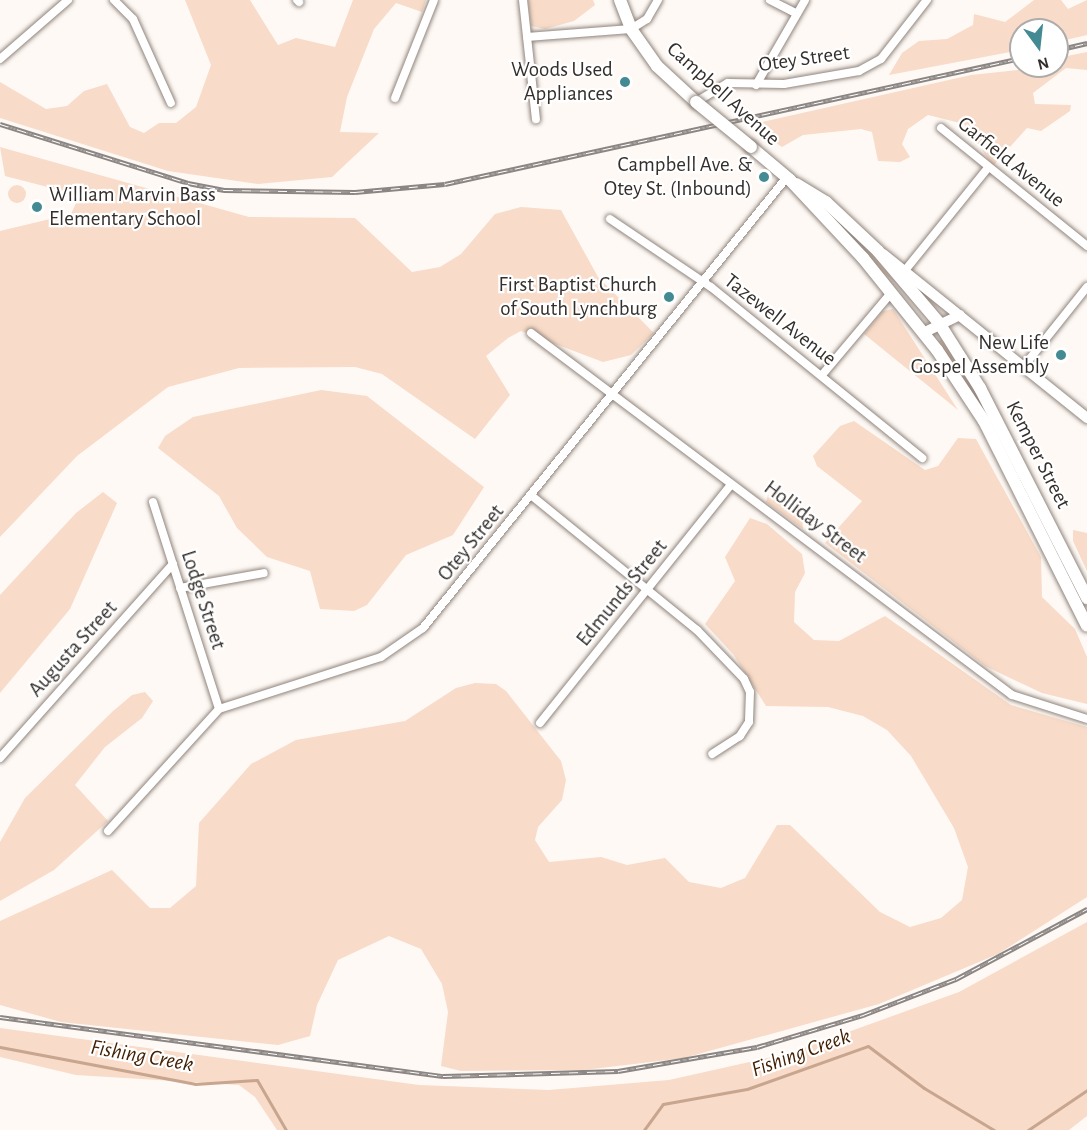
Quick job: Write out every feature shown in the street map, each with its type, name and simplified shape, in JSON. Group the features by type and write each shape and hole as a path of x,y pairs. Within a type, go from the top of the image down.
{"main road":[{"name":"Campbell Avenue","path":"620,0 631,29 657,66 696,102 789,179 891,293 923,333"},
{"name":"Campbell Avenue","path":"789,179 826,202 878,251 907,268 960,315 1087,418"},
{"name":"Kemper Street","path":"878,251 939,323 980,388 1087,598"},
{"path":"923,333 939,323 960,315"},
{"name":"Kemper Street","path":"923,333 984,421 1087,626"}],"street":[{"path":"0,59 68,0"},
{"path":"114,0 133,19 171,103"},
{"path":"395,98 434,0"},
{"path":"523,0 536,119"},
{"path":"527,37 631,29 647,19 658,0"},
{"path":"770,0 797,14"},
{"path":"756,85 805,0"},
{"name":"Otey Street","path":"696,102 728,83 756,85 859,71 881,59 927,0"},
{"name":"Garfield Avenue","path":"941,128 987,169 1087,246"},
{"path":"907,268 987,169"},
{"name":"Otey Street","path":"108,831 219,709 397,649 437,614 789,179"},
{"name":"Tazewell Avenue","path":"610,219 702,284 822,375 922,458"},
{"path":"1024,366 1087,287"},
{"path":"822,375 891,293"},
{"name":"Holliday Street","path":"531,333 730,485 779,516 1012,696 1087,719"},
{"name":"Edmunds Street","path":"540,723 648,592 730,485"},
{"path":"532,496 714,646 750,692 749,722 740,736 712,754"},
{"name":"Lodge Street","path":"153,502 219,709"},
{"name":"Augusta Street","path":"0,758 173,564"},
{"path":"180,588 264,573"}],"shaded area":[{"path":"185,0 250,0 278,45 296,38 335,47 353,0 426,0 422,12 396,3 374,29 347,97 340,132 379,133 332,177 258,184 168,171 0,118 0,82 46,109 67,106 84,91 107,84 130,127 144,133 159,123 176,123 196,107 211,65"},
{"path":"528,0 593,0 595,5 574,21 545,29 531,26"},
{"path":"1034,0 1061,0 1068,9 1087,0 1087,35 1069,39 1069,18 1010,18"},
{"path":"974,14 1005,22 1009,19 1009,52 889,75 902,53 919,41 947,39 973,25"},
{"path":"1087,52 1087,70 1069,68 1069,56"},
{"path":"1009,71 1009,78 1053,78 1033,93 1035,104 1071,105 1070,111 1041,131 1027,128 993,166 964,124 928,115 908,129 902,144 910,157 900,162 878,161 872,132 861,129 803,135 782,147 749,125 971,75"},
{"path":"0,147 249,217 355,218 412,272 440,267 461,254 495,214 521,207 561,210 598,277 654,333 631,355 603,362 521,331 508,338 486,356 510,395 475,439 382,374 355,367 239,368 168,387 77,456 0,537 0,231 71,214 77,201 67,192 5,176"},
{"path":"17,185 23,188 26,194 23,200 17,203 11,200 8,194 11,188"},
{"path":"831,216 860,241 895,282 876,267"},
{"path":"893,309 958,410 864,334 883,311"},
{"path":"942,339 967,377 1001,436 937,342"},
{"path":"321,390 367,396 484,487 453,535 406,555 367,605 354,611 320,609 310,571 267,557 237,528 219,496 158,448 165,436 193,417"},
{"path":"854,421 925,470 938,466 958,438 976,439 1041,557 1042,597 1075,629 1087,657 1087,704 1042,693 985,666 825,543 862,501 817,466 813,456 840,426"},
{"path":"103,492 117,503 70,609 0,693 0,595 76,513"},
{"path":"768,495 802,516 803,529 766,502"},
{"path":"750,518 767,524 802,554 805,573 795,592 794,622 814,640 839,641 885,616 1011,705 1087,727 1087,897 998,954 879,1004 684,1058 584,1070 461,1071 441,1066 448,1012 442,984 421,949 389,936 338,960 317,1005 310,1036 278,1045 61,1022 0,1005 0,921 112,870 150,908 170,908 196,886 199,823 251,764 296,740 405,721 456,688 475,683 496,684 506,691 561,761 566,780 562,800 538,827 535,840 549,862 601,857 627,865 665,858 689,882 721,888 745,878 777,825 790,825 880,912 910,927 941,918 962,900 968,867 954,828 911,756 887,730 863,716 828,707 766,706 733,654 705,624 735,581 725,557"},
{"path":"1073,530 1087,533 1087,571 1073,541"},
{"path":"145,692 153,701 142,718 105,747 75,785 108,821 54,870 0,901 0,842 25,798 112,712 132,695"},
{"path":"1087,922 1087,1116 1069,1130 277,1130 255,1097 239,1085 76,1075 0,1057 0,1028 419,1085 549,1090 669,1080 790,1053 959,992"}],"waterway":[{"name":"Fishing Creek","path":"644,1130 663,1104 747,1089 868,1046 924,1088 994,1130"},
{"name":"Fishing Creek","path":"0,1047 195,1084 257,1080 286,1130"},
{"name":"Fishing Creek","path":"1028,1130 1087,1090"}],"railway":[{"path":"1069,47 1087,43"},
{"path":"0,124 188,183 224,190 355,192 445,184 1009,61"},
{"path":"0,1017 443,1076 618,1071 757,1047 863,1015 956,979 1087,909"}],"place":[{"name":"Woods Used Appliances","path":"625,82"},
{"name":"Campbell Ave. & Otey St. (Inbound)","path":"764,177"},
{"name":"William Marvin Bass Elementary School","path":"37,207"},
{"name":"First Baptist Church of South Lynchburg","path":"669,297"},
{"name":"New Life Gospel Assembly","path":"1061,355"}]}
